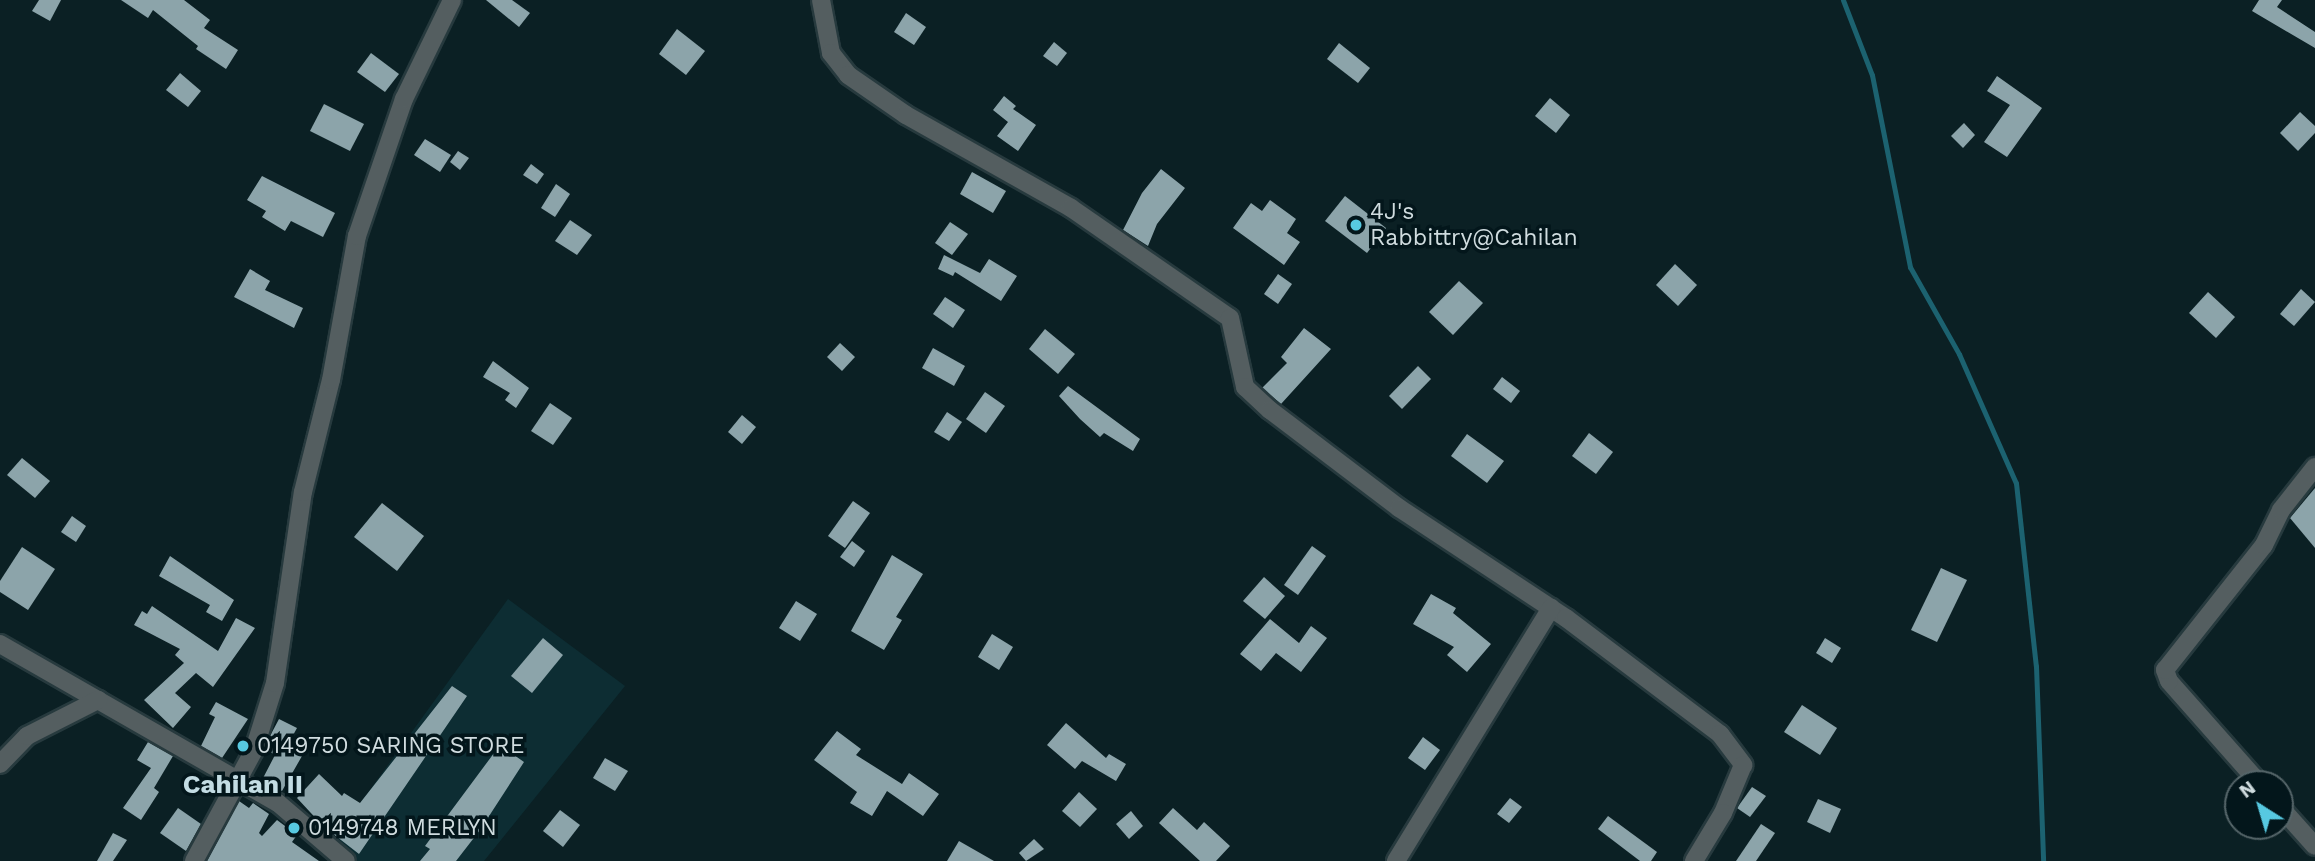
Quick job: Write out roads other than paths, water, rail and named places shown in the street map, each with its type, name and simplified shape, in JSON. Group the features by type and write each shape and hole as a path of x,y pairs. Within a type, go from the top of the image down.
{"street":[{"path":"194,861 236,779 254,751 275,683 303,492 331,380 357,236 404,99 452,0"},
{"path":"821,0 831,53 848,75 906,116 1071,208 1230,318 1245,387 1270,410 1399,508 1551,608 1720,734 1743,765 1723,813 1694,861"},
{"path":"2248,770 2169,681 2165,670 2264,545 2281,510 2315,467"},
{"path":"1396,861 1551,608"},
{"path":"0,644 278,803 346,861"},
{"path":"0,764 27,736 98,700"},
{"path":"2294,823 2315,846"}],"waterway":[{"path":"1843,0 1872,75 1910,267 1959,354 2016,483 2036,666 2043,861"}],"place":[{"name":"4J's Rabbittry@Cahilan","path":"1356,225"},
{"name":"0149750 SARING STORE","path":"243,746"},
{"name":"0149748 MERLYN","path":"294,828"}],"district":[{"name":"Cahilan II","path":"243,785"}]}
